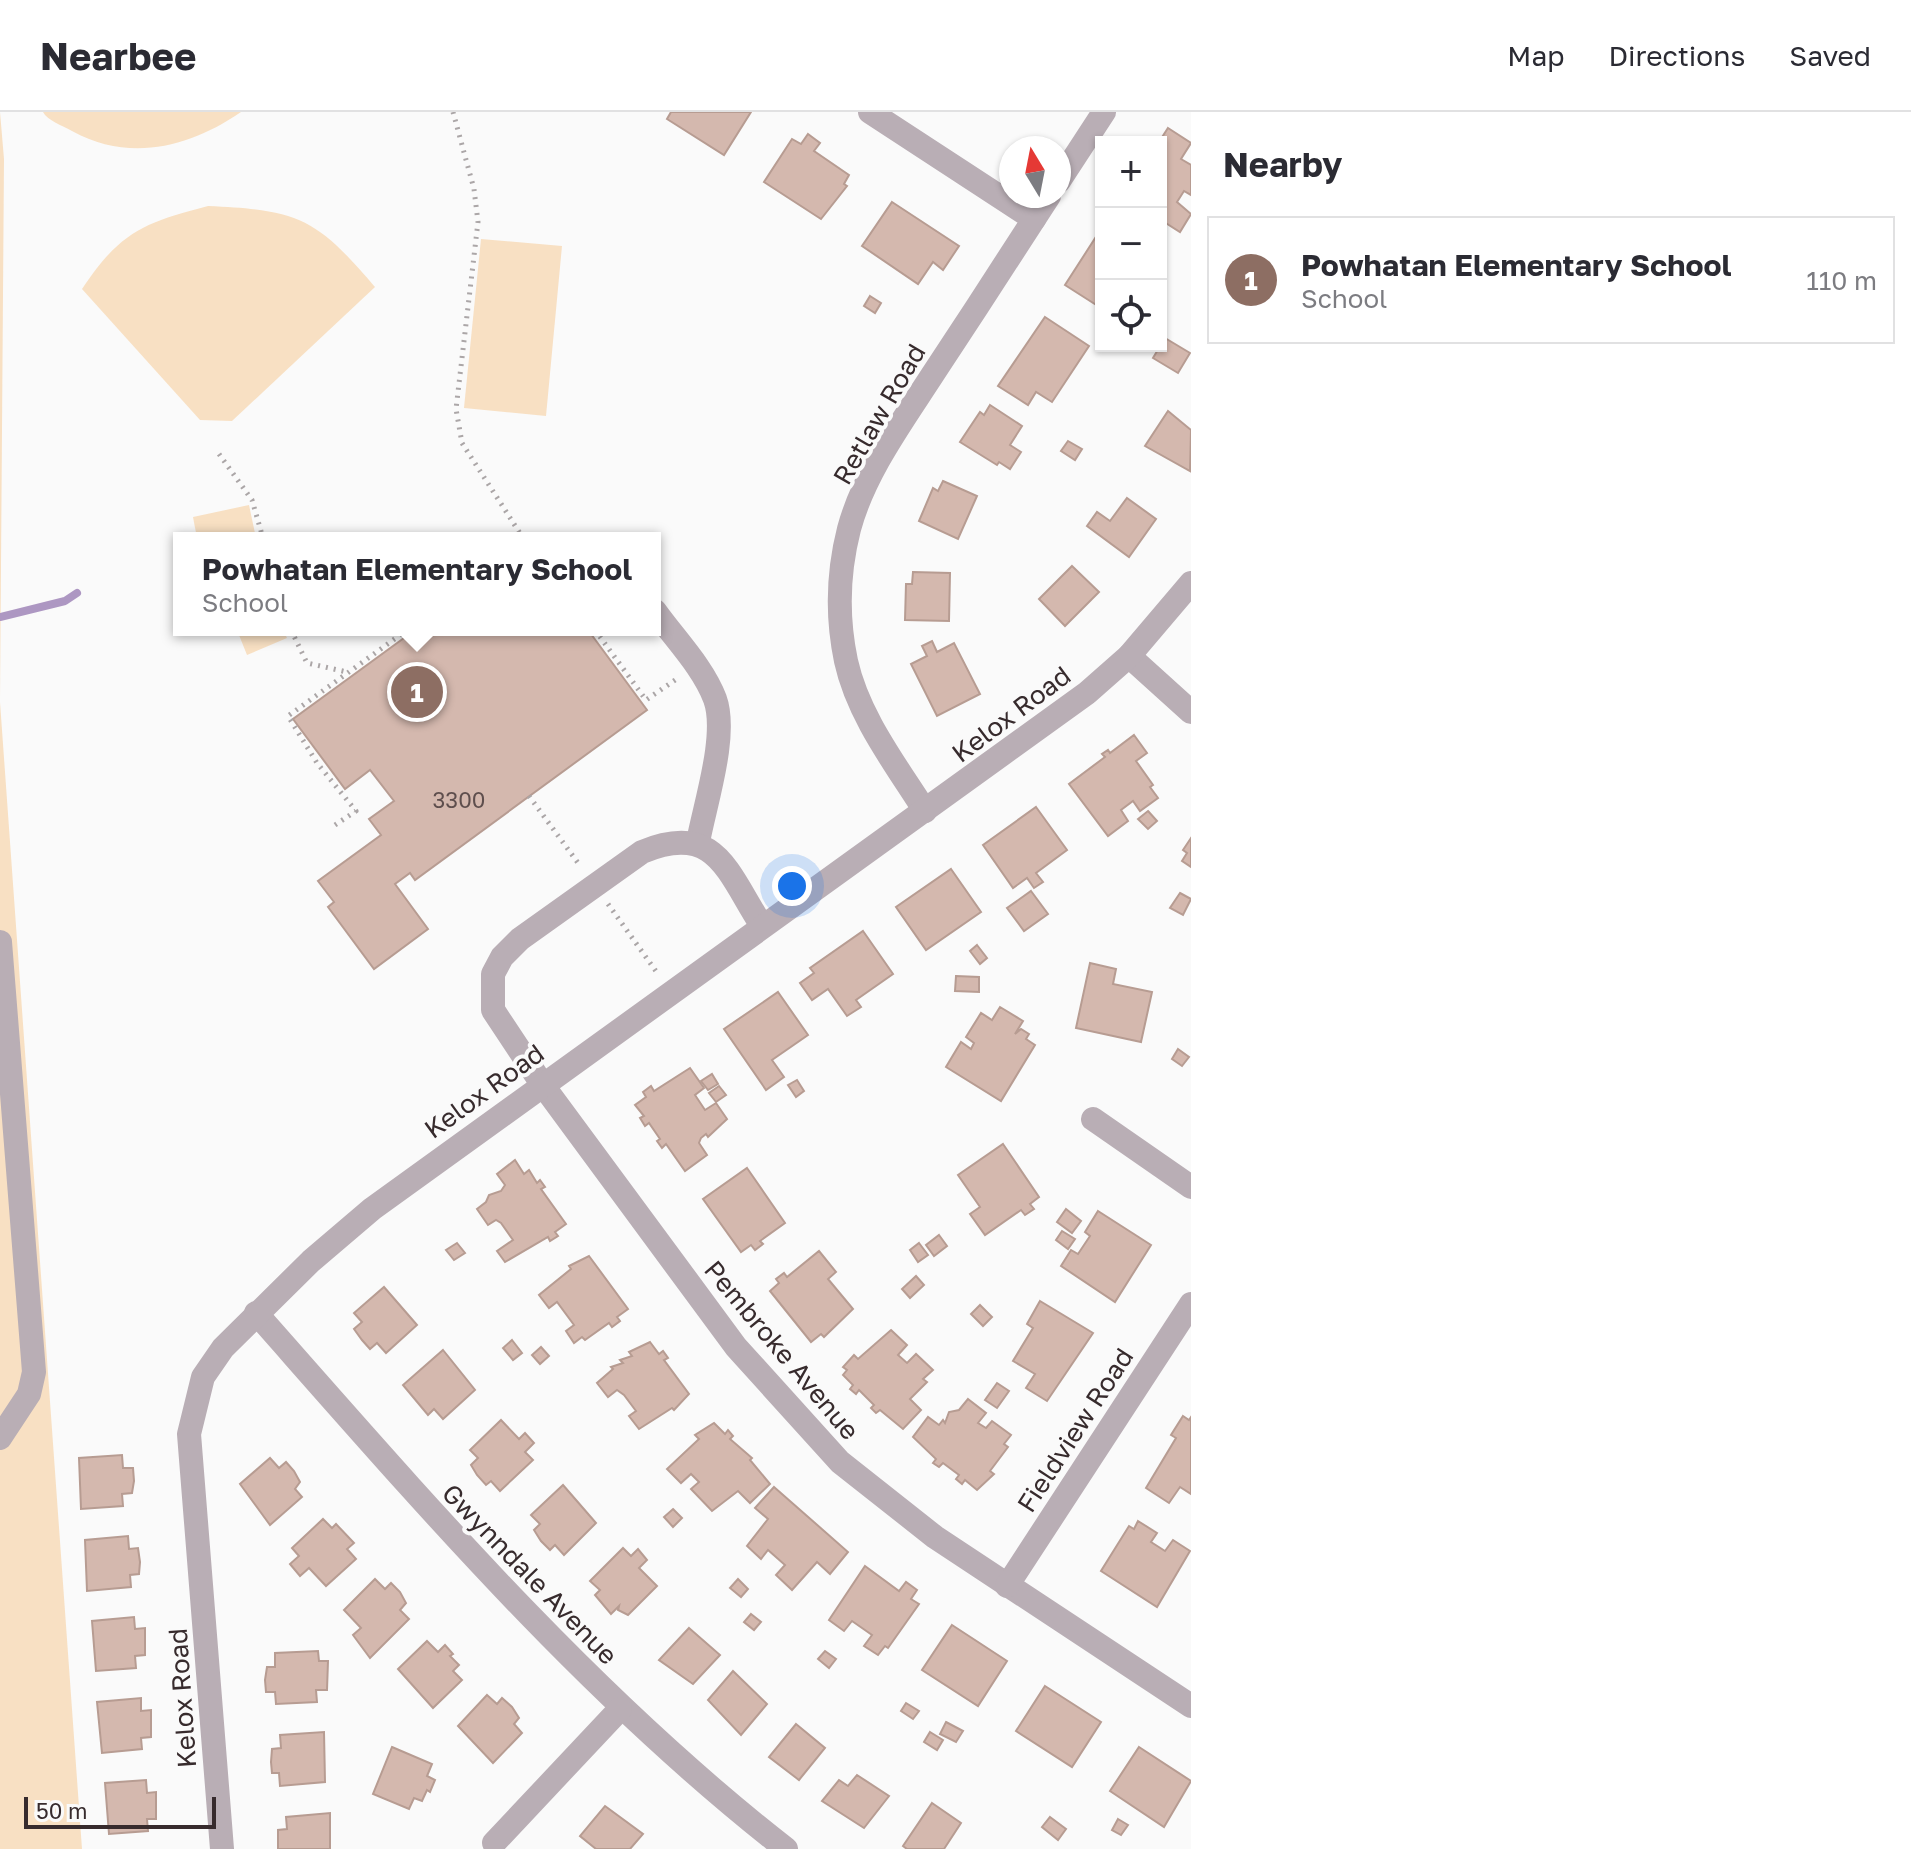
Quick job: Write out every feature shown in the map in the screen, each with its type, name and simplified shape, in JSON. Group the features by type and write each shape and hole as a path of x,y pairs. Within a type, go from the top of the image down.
{"street":[{"path":"870,112 1034,219"},
{"path":"1071,163 1104,112"},
{"name":"Retlaw Road","path":"925,811 860,702 847,663 840,617 843,563 850,527 895,433 1041,208"},
{"name":"Kelox Road","path":"222,1849 189,1434 203,1377 223,1348 256,1313 372,1209 762,926 1029,738 1129,656 1191,583"},
{"path":"661,619 709,685 719,719 698,842 723,864 762,926"},
{"path":"1129,656 1191,712"},
{"name":"Pembroke Avenue","path":"698,842 664,843 642,852 520,939 502,957 493,974 493,1010 542,1084 727,1336 840,1462 882,1498 1007,1586 1191,1706"},
{"path":"0,942 34,1372 29,1394 0,1438"},
{"path":"1093,1119 1191,1187"},
{"name":"Fieldview Road","path":"1007,1586 1191,1304"},
{"name":"Gwynndale Avenue","path":"256,1313 446,1528 620,1709 786,1849"},
{"path":"494,1843 620,1709"}],"path":[{"path":"453,112 474,189 478,222 456,409 462,443 519,532"},
{"path":"219,454 252,500 261,532"},
{"path":"294,636 307,663 348,672"},
{"path":"335,825 356,811 317,763 288,716 399,636"},
{"path":"599,636 646,700 695,665"}],"shaded area":[{"path":"0,112 4,159 0,702"},
{"path":"43,112 241,112 180,142 138,148 94,141 56,123"},
{"path":"208,206 264,211 304,222 337,246 375,287 232,421 200,420 82,289 109,254 135,232 166,218"},
{"path":"481,239 562,246 546,416 464,408"},
{"path":"249,505 255,532 196,532 193,517"},
{"path":"239,636 287,638 247,655"},
{"path":"0,702 82,1849 0,1849"}],"building":[{"path":"671,112 751,112 724,155 667,119"},
{"path":"1168,128 1191,143 1181,159 1191,165 1191,195 1184,191 1177,202 1191,214 1180,232 1167,224 1167,136 1163,136"},
{"path":"808,134 820,143 814,151 849,175 844,184 847,186 821,219 764,182 792,139 801,144"},
{"path":"892,202 959,246 943,270 933,262 918,284 862,246"},
{"path":"1095,238 1095,304 1065,285"},
{"path":"870,296 881,303 875,313 864,306"},
{"path":"1045,317 1089,346 1052,402 1036,392 1028,405 998,386"},
{"path":"1167,339 1190,353 1178,373 1153,358 1157,352 1167,352"},
{"path":"990,405 1022,426 1010,445 1021,452 1010,469 999,462 997,465 960,442 980,412 984,415"},
{"path":"1168,411 1191,430 1190,471 1145,446"},
{"path":"1068,441 1082,449 1075,460 1061,451"},
{"path":"943,481 977,496 958,539 919,521 933,488 938,491"},
{"path":"1127,498 1156,519 1129,557 1087,526 1097,512 1110,521"},
{"path":"1072,566 1099,592 1065,626 1039,599"},
{"path":"913,572 950,573 949,621 905,620 906,584 912,584"},
{"path":"407,636 592,636 647,710 415,880 410,873 395,884 428,929 374,969 328,907 334,902 318,881 381,835 369,819 394,801 370,770 345,789 293,719"},
{"path":"932,641 937,652 954,643 980,694 937,716 911,664 927,656 922,646"},
{"path":"1134,735 1147,753 1136,761 1158,798 1140,811 1133,801 1121,810 1128,821 1108,836 1069,784 1105,757 1102,754 1108,750 1110,753"},
{"path":"1036,807 1067,850 1036,873 1043,882 1034,888 1027,878 1013,888 983,845"},
{"path":"1148,811 1157,821 1148,829 1138,819"},
{"path":"1191,838 1191,867 1182,861 1187,853 1183,850"},
{"path":"951,869 981,912 926,950 896,907"},
{"path":"1031,891 1048,914 1024,931 1007,908"},
{"path":"1180,893 1191,899 1183,915 1170,908"},
{"path":"863,931 893,974 856,1000 861,1007 847,1016 828,989 812,1000 800,983 814,973 810,968"},
{"path":"977,945 987,958 980,964 970,951"},
{"path":"1090,963 1116,969 1113,984 1152,992 1141,1042 1076,1028"},
{"path":"956,976 979,977 979,992 955,991"},
{"path":"778,992 808,1035 772,1060 784,1077 766,1090 724,1029"},
{"path":"1000,1007 1023,1021 1015,1034 1021,1029 1029,1034 1026,1039 1035,1045 1001,1101 946,1067 961,1042 971,1049 974,1043 966,1037 981,1013 992,1020"},
{"path":"1178,1049 1189,1057 1182,1066 1172,1059"},
{"path":"690,1068 704,1088 695,1095 705,1110 716,1103 727,1119 708,1137 706,1134 701,1138 699,1143 707,1155 685,1171 666,1144 662,1148 649,1123 645,1126 640,1118 644,1116 635,1105 646,1097 643,1092 651,1086 654,1091"},
{"path":"712,1074 718,1084 708,1090 701,1081"},
{"path":"797,1080 804,1091 796,1097 788,1085"},
{"path":"719,1086 726,1095 716,1102 709,1093"},
{"path":"1003,1144 1039,1197 1030,1204 1034,1209 1025,1215 1021,1210 985,1235 970,1214 980,1207 958,1175"},
{"path":"515,1160 524,1174 529,1170 537,1183 540,1180 545,1187 541,1189 566,1224 555,1232 558,1236 550,1241 548,1237 505,1262 497,1251 513,1240 501,1223 496,1220 488,1225 477,1209 489,1195 501,1191 505,1185 497,1174"},
{"path":"747,1168 785,1223 760,1241 763,1244 755,1250 751,1245 741,1252 703,1199"},
{"path":"1066,1209 1081,1221 1072,1233 1057,1222"},
{"path":"1098,1211 1151,1245 1115,1302 1061,1266 1071,1250 1078,1254 1090,1236 1085,1232"},
{"path":"1062,1231 1075,1239 1068,1249 1056,1240"},
{"path":"939,1235 947,1246 934,1256 926,1245"},
{"path":"457,1243 465,1253 454,1260 446,1250"},
{"path":"919,1243 928,1255 918,1262 910,1250"},
{"path":"819,1251 836,1272 828,1279 853,1309 824,1337 821,1334 811,1342 770,1291 779,1283 776,1279 784,1273 787,1277"},
{"path":"589,1256 628,1309 617,1317 620,1321 612,1327 609,1323 585,1340 582,1337 574,1343 566,1331 574,1325 557,1302 549,1308 539,1295 571,1269 569,1266"},
{"path":"916,1276 924,1285 910,1298 902,1289"},
{"path":"384,1287 417,1325 386,1353 377,1343 370,1349 354,1329 362,1322 354,1313"},
{"path":"1040,1301 1093,1333 1047,1401 1026,1388 1035,1374 1013,1361 1033,1328 1027,1324"},
{"path":"980,1305 992,1317 983,1326 971,1314"},
{"path":"891,1330 907,1345 898,1355 907,1363 916,1354 933,1370 923,1379 927,1382 910,1399 921,1410 903,1429 880,1410 876,1413 871,1408 874,1405 859,1390 856,1394 850,1389 853,1385 843,1375 847,1370 843,1367 854,1355 858,1359"},
{"path":"512,1340 522,1353 513,1360 503,1348"},
{"path":"650,1342 659,1354 663,1351 668,1358 664,1360 689,1394 674,1410 672,1408 639,1429 629,1416 636,1411 624,1395 617,1390 608,1397 597,1383 613,1369 611,1367 623,1363 620,1360 632,1356 629,1352"},
{"path":"541,1347 549,1356 540,1364 532,1355"},
{"path":"443,1350 475,1390 443,1419 434,1409 428,1415 403,1385"},
{"path":"997,1383 1009,1391 997,1408 985,1400"},
{"path":"968,1399 986,1413 978,1423 986,1428 992,1421 1011,1435 1004,1444 1008,1447 990,1471 994,1474 977,1490 965,1480 962,1484 956,1479 959,1475 943,1463 939,1467 933,1463 936,1459 913,1437 928,1417 939,1425 943,1420 945,1423 949,1412 959,1410"},
{"path":"1183,1416 1189,1420 1191,1417 1191,1494 1180,1487 1169,1503 1146,1488 1176,1438 1171,1435"},
{"path":"501,1420 519,1439 525,1433 534,1443 525,1452 533,1460 500,1491 491,1481 486,1485 477,1475 471,1465 478,1458 470,1450"},
{"path":"714,1423 725,1434 728,1430 733,1436 730,1439 752,1458 750,1460 770,1484 750,1503 738,1491 712,1511 691,1489 699,1482 691,1474 681,1483 667,1469 699,1439 695,1435"},
{"path":"122,1455 123,1468 133,1468 134,1481 132,1493 122,1494 123,1506 81,1509 79,1458"},
{"path":"270,1458 279,1468 286,1462 294,1471 300,1482 295,1489 302,1497 270,1525 240,1484"},
{"path":"563,1485 596,1523 564,1555 555,1545 550,1550 541,1541 534,1530 540,1524 531,1515"},
{"path":"774,1487 848,1552 830,1574 817,1562 792,1590 776,1575 785,1565 768,1550 761,1559 747,1546 768,1519 755,1508"},
{"path":"673,1509 682,1518 673,1527 664,1517"},
{"path":"323,1519 332,1528 336,1524 354,1543 347,1549 356,1559 326,1586 309,1568 300,1576 290,1564 299,1556 292,1548"},
{"path":"1138,1521 1157,1533 1151,1542 1165,1551 1173,1540 1190,1551 1157,1607 1101,1571 1129,1526 1134,1529"},
{"path":"128,1536 129,1549 138,1548 140,1562 139,1574 130,1575 131,1587 87,1591 85,1540"},
{"path":"623,1548 631,1556 638,1549 647,1560 639,1568 657,1586 628,1615 618,1610 619,1606 611,1614 595,1595 600,1590 590,1581"},
{"path":"865,1566 899,1591 906,1582 917,1590 911,1599 919,1604 888,1648 885,1646 878,1655 864,1646 872,1635 852,1621 844,1631 829,1620"},
{"path":"375,1579 385,1589 391,1583 400,1592 406,1603 400,1610 409,1619 370,1658 353,1635 361,1628 344,1610"},
{"path":"738,1579 748,1589 741,1597 730,1588"},
{"path":"751,1614 761,1622 754,1630 744,1622"},
{"path":"134,1617 135,1629 145,1628 145,1655 135,1656 136,1668 96,1671 92,1621"},
{"path":"952,1625 1007,1661 978,1706 922,1670"},
{"path":"689,1628 720,1655 693,1684 659,1660"},
{"path":"427,1641 438,1652 445,1645 459,1665 453,1671 462,1680 433,1708 398,1669"},
{"path":"318,1651 319,1661 328,1661 327,1690 316,1690 317,1702 276,1704 275,1692 266,1692 265,1680 267,1667 275,1667 275,1653"},
{"path":"825,1651 836,1659 829,1668 818,1659"},
{"path":"733,1671 767,1704 741,1735 708,1700"},
{"path":"1045,1686 1101,1722 1072,1767 1016,1731"},
{"path":"487,1695 497,1704 502,1698 512,1707 519,1718 514,1724 522,1733 493,1763 458,1726"},
{"path":"141,1698 141,1711 151,1710 151,1737 141,1738 142,1749 102,1753 97,1702"},
{"path":"906,1703 919,1711 913,1719 901,1711"},
{"path":"946,1722 963,1731 956,1742 940,1734"},
{"path":"796,1724 825,1748 799,1780 769,1757"},
{"path":"324,1732 325,1782 280,1786 279,1773 272,1773 271,1762 272,1749 281,1748 280,1735"},
{"path":"930,1732 943,1740 937,1750 924,1742"},
{"path":"392,1747 432,1764 427,1776 435,1780 430,1792 427,1790 422,1801 414,1798 409,1809 373,1794"},
{"path":"1139,1747 1191,1781 1164,1827 1110,1791"},
{"path":"857,1775 889,1796 864,1828 822,1801 839,1780 848,1786"},
{"path":"146,1780 147,1793 156,1792 156,1819 147,1819 148,1831 109,1834 105,1783"},
{"path":"932,1803 961,1823 944,1849 907,1849 903,1846"},
{"path":"605,1806 643,1834 630,1849 596,1849 580,1836"},
{"path":"330,1813 330,1849 278,1849 278,1830 287,1829 286,1817"},
{"path":"1050,1817 1066,1829 1058,1840 1042,1827"},
{"path":"1118,1819 1128,1825 1121,1835 1112,1830"}],"waterway":[{"path":"0,617 65,601 77,593"}],"place":[{"name":"Powhatan Elementary School","path":"417,692"}]}
